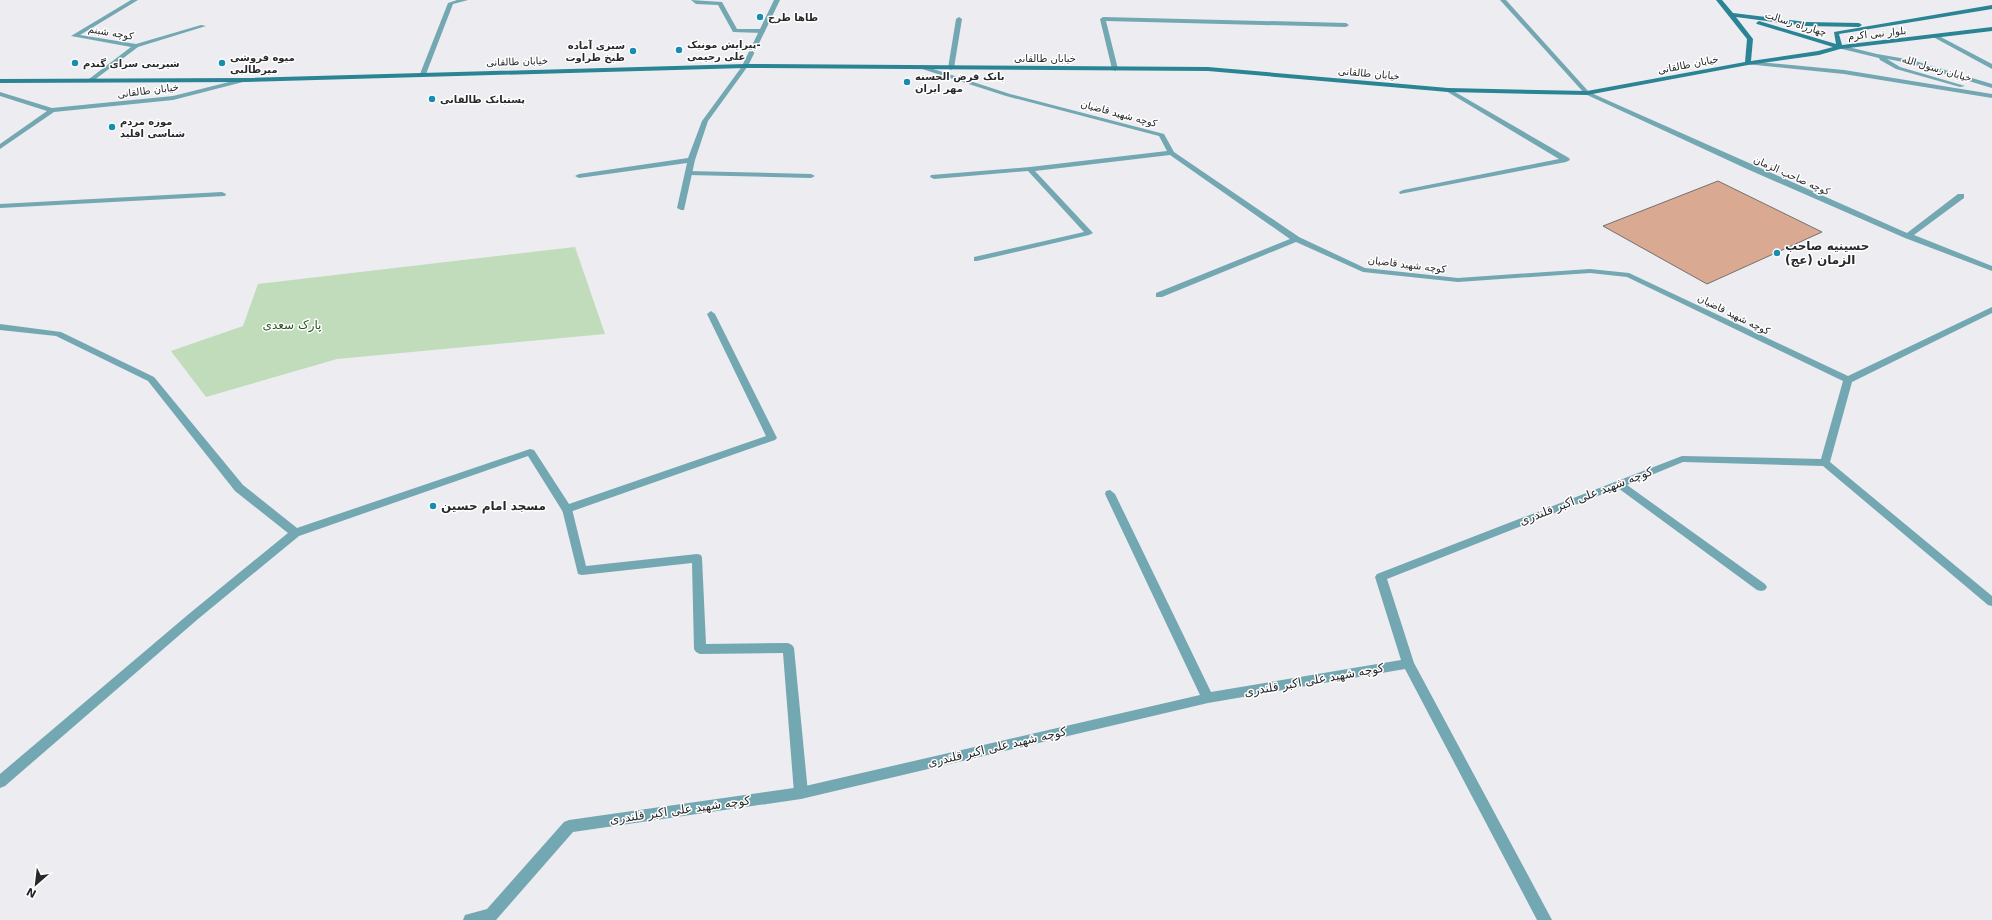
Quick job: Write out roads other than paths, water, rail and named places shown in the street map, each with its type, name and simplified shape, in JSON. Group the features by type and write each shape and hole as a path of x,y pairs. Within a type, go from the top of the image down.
{"main road":[{"path":"1719,0 1750,40 1748,63"},
{"name":"بلوار نبی اکرم","path":"1992,8 1836,33 1840,47 1937,37 1992,29"},
{"path":"1732,15 1806,24 1880,25"},
{"name":"چهارراه رسالت","path":"1732,15 1840,47"},
{"name":"خیابان طالقانی","path":"0,81 244,80 745,66 921,67 1208,70 1448,90 1587,93 1840,47"}],"street":[{"name":"کوچه شبنم","path":"135,0 74,36 136,46"},
{"path":"423,74 451,3 465,0"},
{"path":"694,0 696,2 720,3 735,31 762,31"},
{"path":"681,208 691,160 705,121 745,66 777,0"},
{"path":"1502,0 1587,93"},
{"path":"951,68 959,18"},
{"path":"1115,69 1103,19 1346,25"},
{"path":"136,46 203,26"},
{"path":"1937,37 1992,67"},
{"name":"کوچه شبنم","path":"91,80 136,46"},
{"name":"چهارراه رسالت","path":"1840,47 1877,56"},
{"name":"خیابان رسول الله","path":"1877,56 1910,61 1992,86"},
{"name":"خیابان رسول الله","path":"1877,56 1898,68 1992,95"},
{"path":"1748,63 1844,72 1992,95"},
{"name":"کوچه شهید قاضیان","path":"921,67 1008,95 1162,135 1171,153 1296,239 1363,270 1458,280 1590,271 1629,275 1848,380"},
{"name":"خیابان طالقانی","path":"52,110 173,98 244,80"},
{"path":"1403,192 1566,160 1448,90"},
{"name":"کوچه صاحب الزمان","path":"1587,93 1750,167 1908,236 1992,269"},
{"path":"0,94 52,110"},
{"path":"0,147 52,110"},
{"path":"934,177 1030,169 1171,153"},
{"path":"579,176 691,160"},
{"path":"977,259 1089,233 1030,169"},
{"path":"688,173 811,176"},
{"path":"0,206 222,194"},
{"path":"1908,236 1961,196"},
{"path":"1159,295 1296,239"},
{"path":"1992,310 1848,380 1825,463 1992,602"},
{"path":"567,508 772,438 711,314"},
{"path":"0,327 58,334 151,379 239,488 295,533"},
{"path":"0,782 194,616 295,533 530,452 567,508 582,571 697,558 700,649 788,648 801,792"},
{"name":"کوچه شهید علی اکبر قلندری","path":"470,920 491,918 569,826 801,792 1208,698 1408,664 1381,577 1682,459 1825,463"},
{"path":"1619,484 1761,587"},
{"path":"1110,494 1208,698"},
{"path":"1408,664 1545,920"}],"place":[{"name":"طاها طرح","path":"760,17"},
{"name":"پیرایش مونیک- علی رحیمی","path":"679,50"},
{"name":"سبزی آماده طبخ طراوت","path":"633,51"},
{"name":"شیرینی سرای گندم","path":"75,63"},
{"name":"میوه فروشی میرطالبی","path":"222,63"},
{"name":"بانک قرض الحسنه مهر ایران","path":"907,82"},
{"name":"پستبانک طالقانی","path":"432,99"},
{"name":"موزه مردم شناسی اقلید","path":"112,127"},
{"name":"حسینیه صاحب الزمان (عج)","path":"1777,253"},
{"name":"مسجد امام حسین","path":"433,506"}],"park label":[{"name":"پارک سعدی","path":"292,325"}]}
